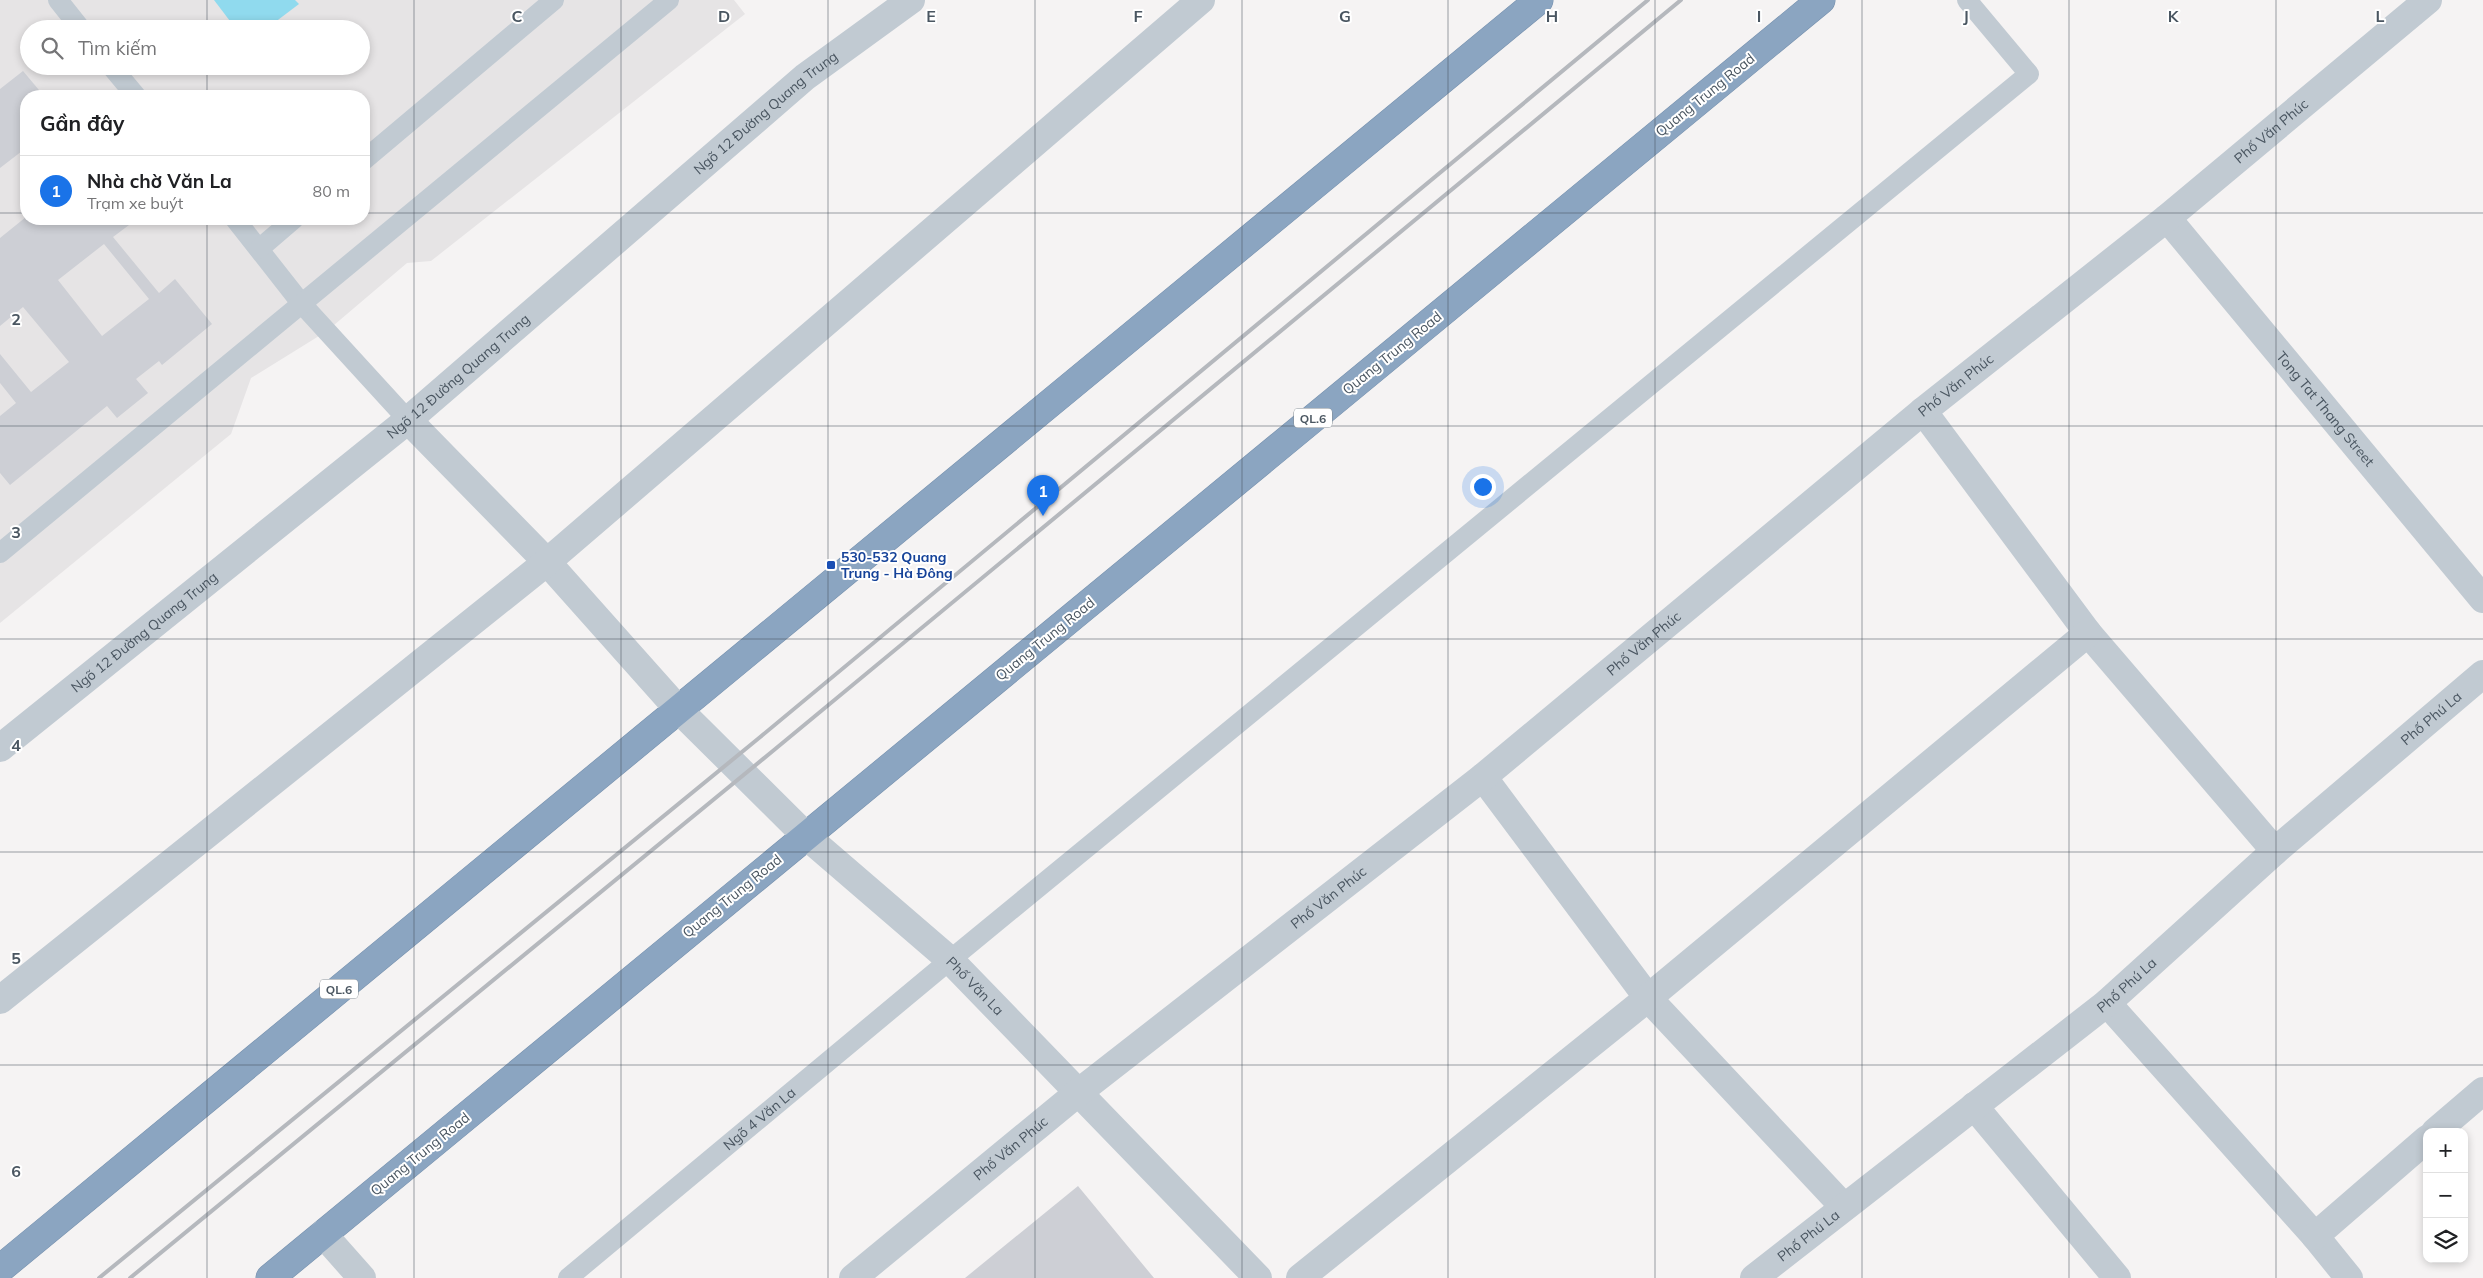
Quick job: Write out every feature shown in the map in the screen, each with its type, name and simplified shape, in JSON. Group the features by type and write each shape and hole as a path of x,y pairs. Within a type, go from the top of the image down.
{"highway":[{"name":"Quang Trung Road","path":"270,1278 1821,0"},
{"name":"QL.6","path":"0,1269 1534,1"}],"street":[{"name":"Ngõ 12 Đường Quang Trung","path":"0,748 408,420 805,77 912,0"},
{"path":"0,1000 547,562 853,297 1201,0"},
{"name":"Phố Văn Phúc","path":"853,1278 1078,1092 1483,777 1922,411 2167,218 2428,0"},
{"name":"Tong Tat Thang Street","path":"2167,218 2483,599"},
{"path":"1922,411 2088,633 2275,851"},
{"name":"Phố Văn La","path":"408,420 547,562 678,709 806,836 950,960 1258,1278"},
{"path":"1300,1278 1648,998 2088,633"},
{"name":"Phố Phú La","path":"1754,1278 2107,1003 2275,851 2483,674"},
{"path":"1483,777 1648,998 1844,1207"},
{"path":"2107,1003 2315,1236 2349,1278"},
{"path":"2440,1128 2483,1090"},
{"path":"1974,1106 2117,1278"},
{"path":"2315,1236 2423,1142"},
{"path":"323,1234 362,1278"}],"lane":[{"path":"58,0 74,20"},
{"path":"370,155 554,0"},
{"path":"0,552 669,0"},
{"name":"Ngõ 4 Văn La","path":"568,1278 950,960 2029,74 1967,0"},
{"path":"118,75 131,90"},
{"path":"240,225 302,303 408,420"},
{"path":"259,249 287,225"}],"shaded area":[{"path":"0,0 734,0 745,14 431,261 407,263 327,331 251,378 231,434 0,623"}],"water":[{"path":"214,0 295,0 299,4 278,20 229,20"}],"building":[{"path":"20,73 20,75 26,75 39,90 20,90 20,153 0,168 0,89"},
{"path":"20,222 20,225 129,225 113,237 159,293 175,279 212,324 162,365 159,361 136,379 148,393 117,418 107,406 10,485 0,473 0,416 16,403 0,383 0,354 31,392 69,362 23,307 0,326 0,238","holes":["104,244 149,299 102,336 58,280"]},
{"path":"1078,1186 1154,1278 965,1278"}],"railway":[{"path":"99,1278 759,738 1648,0"},
{"path":"130,1278 774,750 1681,0"}],"place":[{"name":"Nhà chờ Văn La","path":"1043,516"},
{"name":"530-532 Quang Trung - Hà Đông","path":"831,565"}]}
